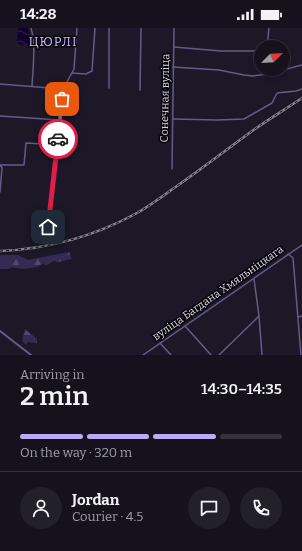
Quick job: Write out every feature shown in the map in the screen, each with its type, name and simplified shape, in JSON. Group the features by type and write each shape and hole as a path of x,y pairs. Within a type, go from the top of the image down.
{"street":[{"path":"31,28 33,34 34,51 32,86"},
{"path":"48,227 63,89 74,69 77,28"},
{"path":"72,73 86,74 92,71 95,28"},
{"path":"109,28 109,88"},
{"path":"140,90 141,28"},
{"name":"Сонечная вуліца","path":"172,169 174,28"},
{"path":"268,40 269,28"},
{"path":"174,47 221,51 254,51"},
{"path":"173,67 216,70 253,76 268,74 302,65"},
{"path":"0,84 63,89"},
{"path":"173,119 244,119 272,103 277,92 296,91 302,89"},
{"path":"0,116 60,120"},
{"path":"0,192 2,168 0,165 24,165 26,143 58,145"},
{"path":"2,168 8,164"},
{"name":"вуліца Багдана Хмяльніцкага","path":"143,355 302,245"},
{"path":"288,254 293,258 301,355"},
{"path":"254,279 262,355"},
{"path":"219,355 259,316"},
{"path":"298,317 302,316"},
{"path":"185,326 211,355"},
{"path":"0,331 31,355"},
{"path":"160,343 171,355"}],"green space":[{"path":"69,252 72,259 58,262 54,261 47,265 42,264 37,267 23,269 12,267 8,269 0,269 0,255 18,255 28,260"},
{"path":"25,329 37,339 37,343 28,342 26,345 22,341"}],"water":[{"path":"18,28 28,28 31,39 28,43 21,45 17,42"}],"railway":[{"path":"0,251 18,250 71,240 88,235 137,213 194,174 258,127 302,98"}],"way so far":[{"path":"58,139 62,99"}],"district":[{"name":"ЦЮРЛІ","path":"53,41"}],"route":[{"path":"48,227 58,139"}]}
